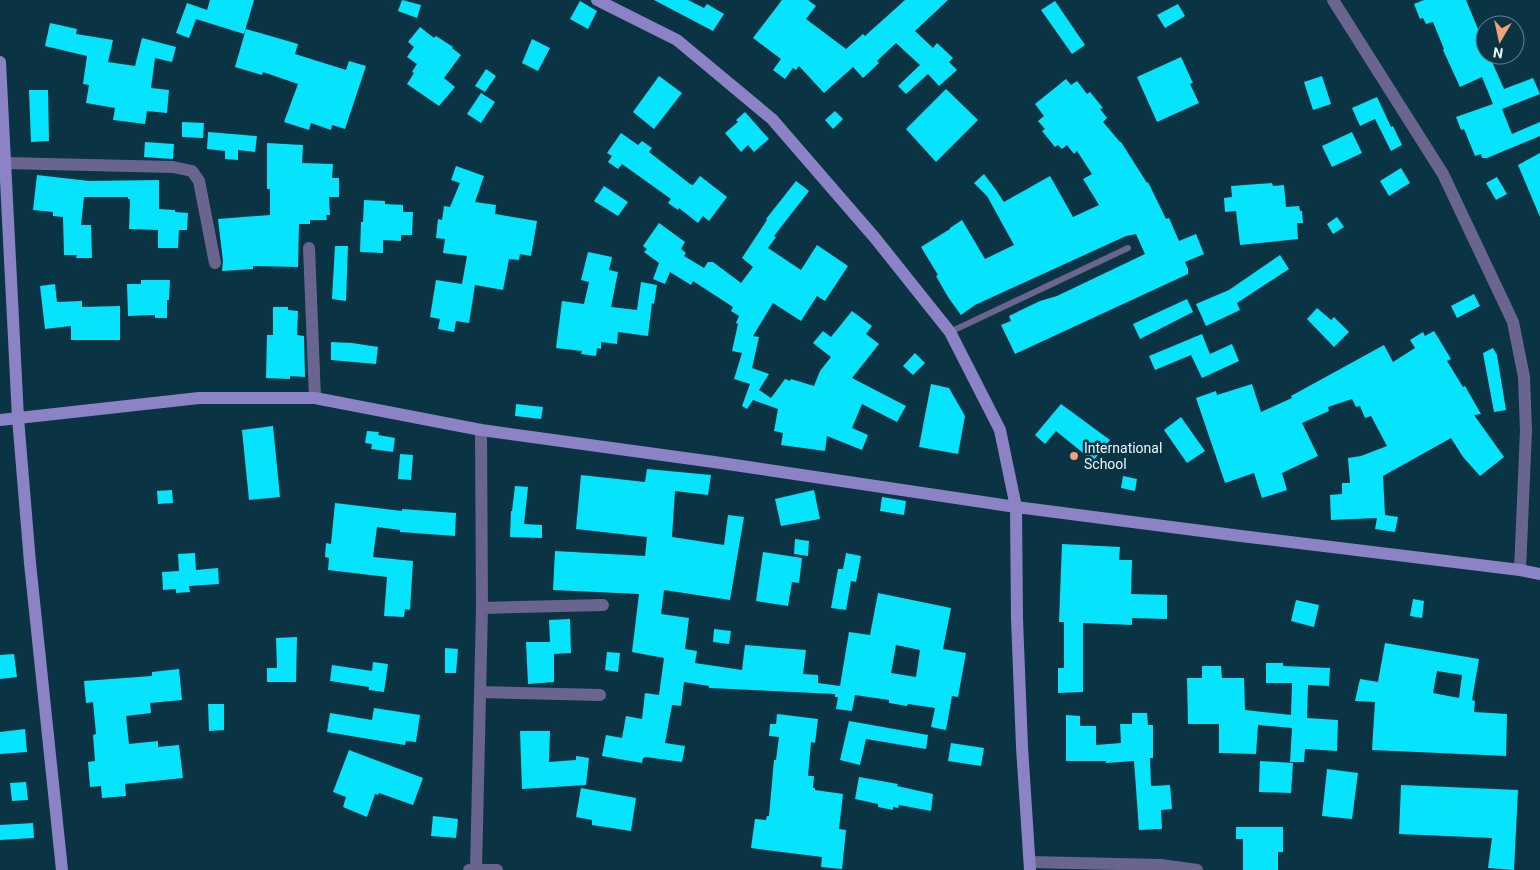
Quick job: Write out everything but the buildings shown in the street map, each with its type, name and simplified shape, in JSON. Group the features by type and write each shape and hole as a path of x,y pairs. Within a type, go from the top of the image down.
{"street":[{"path":"597,0 677,40 772,119 875,238 950,332 1000,430 1016,506 1018,648 1030,866 1161,865 1197,870"},
{"path":"1333,0 1443,174 1513,322 1524,377 1526,432 1520,570"},
{"path":"0,62 18,418 30,563 62,870"},
{"path":"5,163 173,167 192,171 199,181 214,263"},
{"path":"309,248 315,398"},
{"path":"0,420 199,398 315,398 481,430 721,462 1016,506 1540,574"},
{"path":"476,870 482,608 481,430"},
{"path":"482,608 603,605"},
{"path":"480,692 600,695"},
{"path":"468,870 497,870"}],"lane":[{"path":"950,332 1128,248"}],"place":[{"name":"International School","path":"1074,456"}]}
